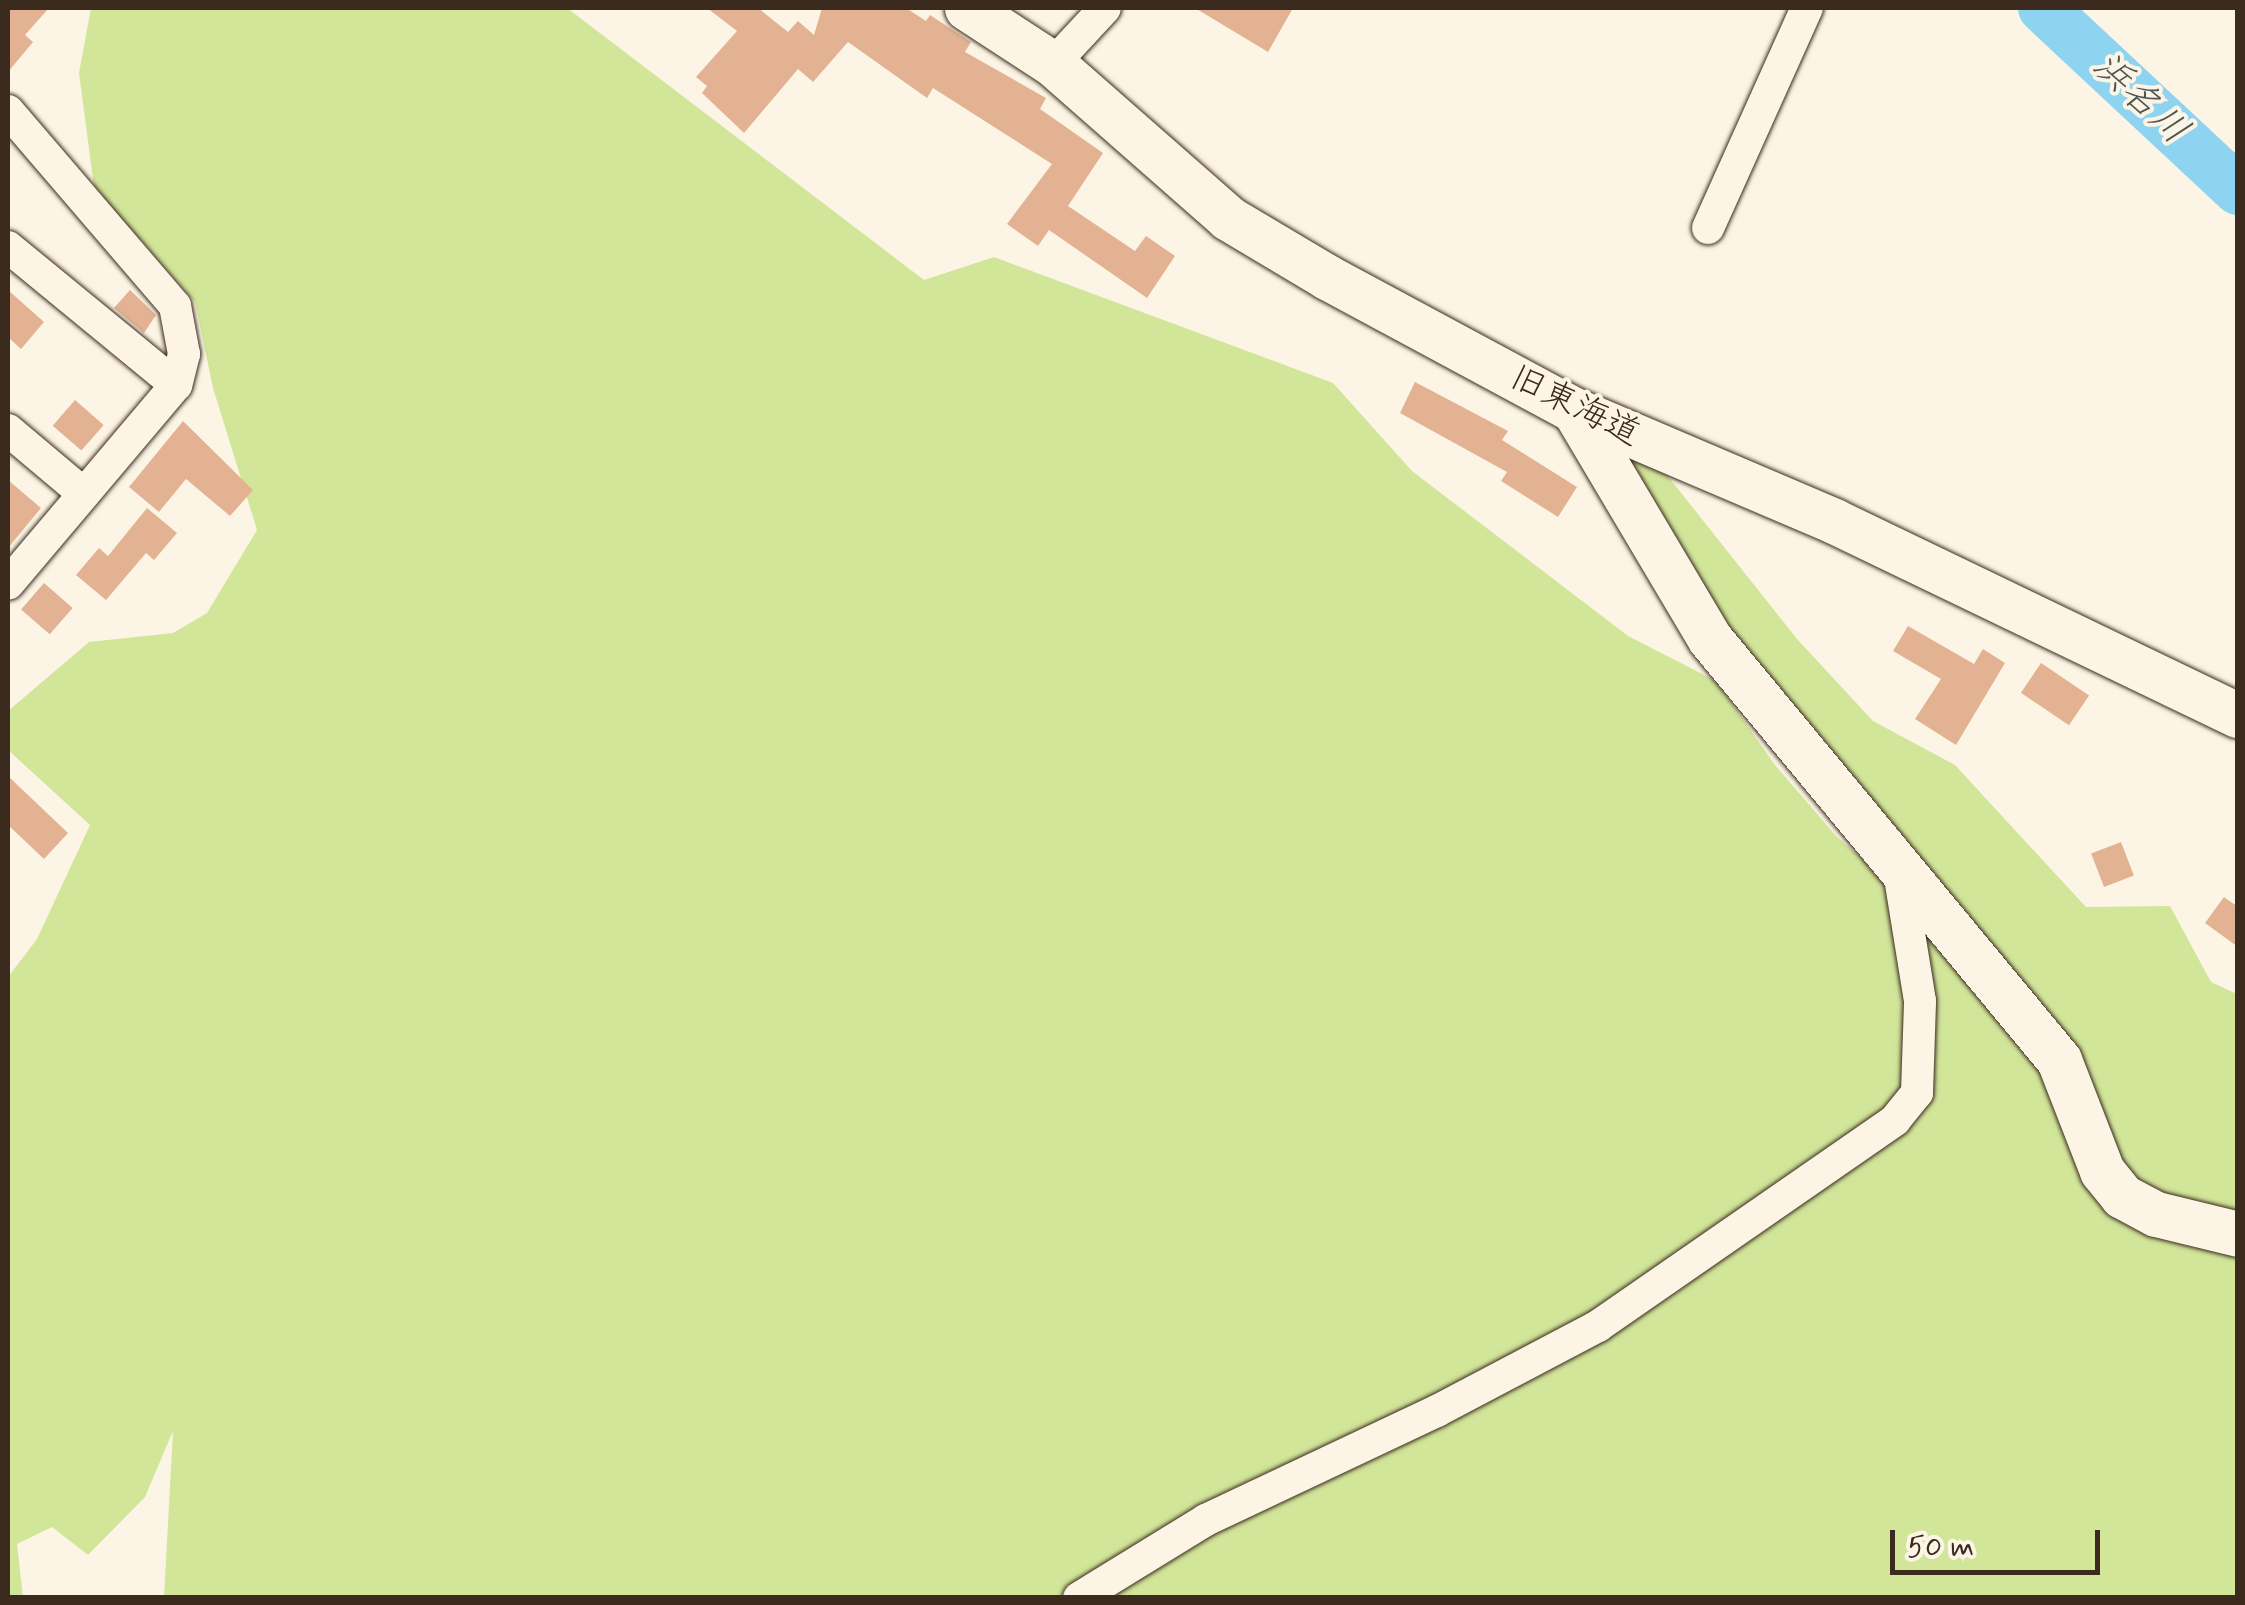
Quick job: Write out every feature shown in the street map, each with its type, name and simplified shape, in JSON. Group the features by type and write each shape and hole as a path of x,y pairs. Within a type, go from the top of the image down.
{"street":[{"name":"旧東海道","path":"968,8 1053,64 1228,218 1574,410 1834,521 2238,714"},
{"path":"1053,64 1105,8"},
{"path":"1708,228 1807,8"},
{"path":"8,111 126,242 175,306 184,354 176,385 8,584"},
{"path":"8,247 176,385"},
{"path":"1574,410 1710,639 1899,872 2059,1060 2102,1171 2122,1196 2156,1214 2238,1234"},
{"path":"8,430 84,494"},
{"path":"1079,1598 1206,1520 1437,1412 1598,1326 1896,1120 1917,1093 1920,1000 1899,872"}],"green space":[{"path":"91,8 567,8 924,280 994,257 1333,383 1412,471 1628,636 1716,681 1775,765 1836,836 1949,934 1727,638 1586,430 1659,465 1797,639 1873,721 1955,765 2086,907 2170,906 2211,982 2237,994 2237,1597 164,1597 173,1431 145,1497 88,1555 52,1527 17,1544 23,1597 8,1597 8,977 37,939 90,825 8,750 8,711 89,642 173,633 207,613 257,530 213,388 195,302 136,235 96,202 79,73"}],"building":[{"path":"8,8 49,8 25,35 33,42 8,72"},
{"path":"707,8 758,8 788,32 798,21 814,35 822,8 906,8 926,21 930,15 971,42 965,52 1046,98 1040,109 1103,153 1068,206 1135,251 1146,236 1175,256 1147,298 1049,230 1038,246 1007,224 1052,164 933,88 927,98 848,42 813,82 798,69 744,133 702,93 707,86 696,77 737,31"},
{"path":"1195,8 1293,8 1268,52"},
{"path":"8,290 44,322 21,349 8,337"},
{"path":"130,290 156,315 144,333 114,308"},
{"path":"1415,382 1508,431 1502,440 1577,487 1558,517 1501,481 1507,472 1400,413"},
{"path":"75,400 104,425 81,451 53,426"},
{"path":"183,421 253,490 230,516 186,479 159,512 129,487"},
{"path":"8,480 41,508 8,548"},
{"path":"147,508 177,533 154,560 146,553 106,600 76,575 99,548 108,556"},
{"path":"44,583 73,608 50,634 21,609"},
{"path":"1908,626 1974,664 1983,649 2005,663 1956,745 1915,719 1941,679 1893,651"},
{"path":"2041,663 2089,695 2069,725 2021,693"},
{"path":"8,776 68,833 44,859 8,825"},
{"path":"2121,842 2134,876 2104,887 2091,853"},
{"path":"2224,897 2238,907 2238,947 2205,923"}],"waterway":[{"name":"浜名川","path":"2043,8 2238,190"}]}
